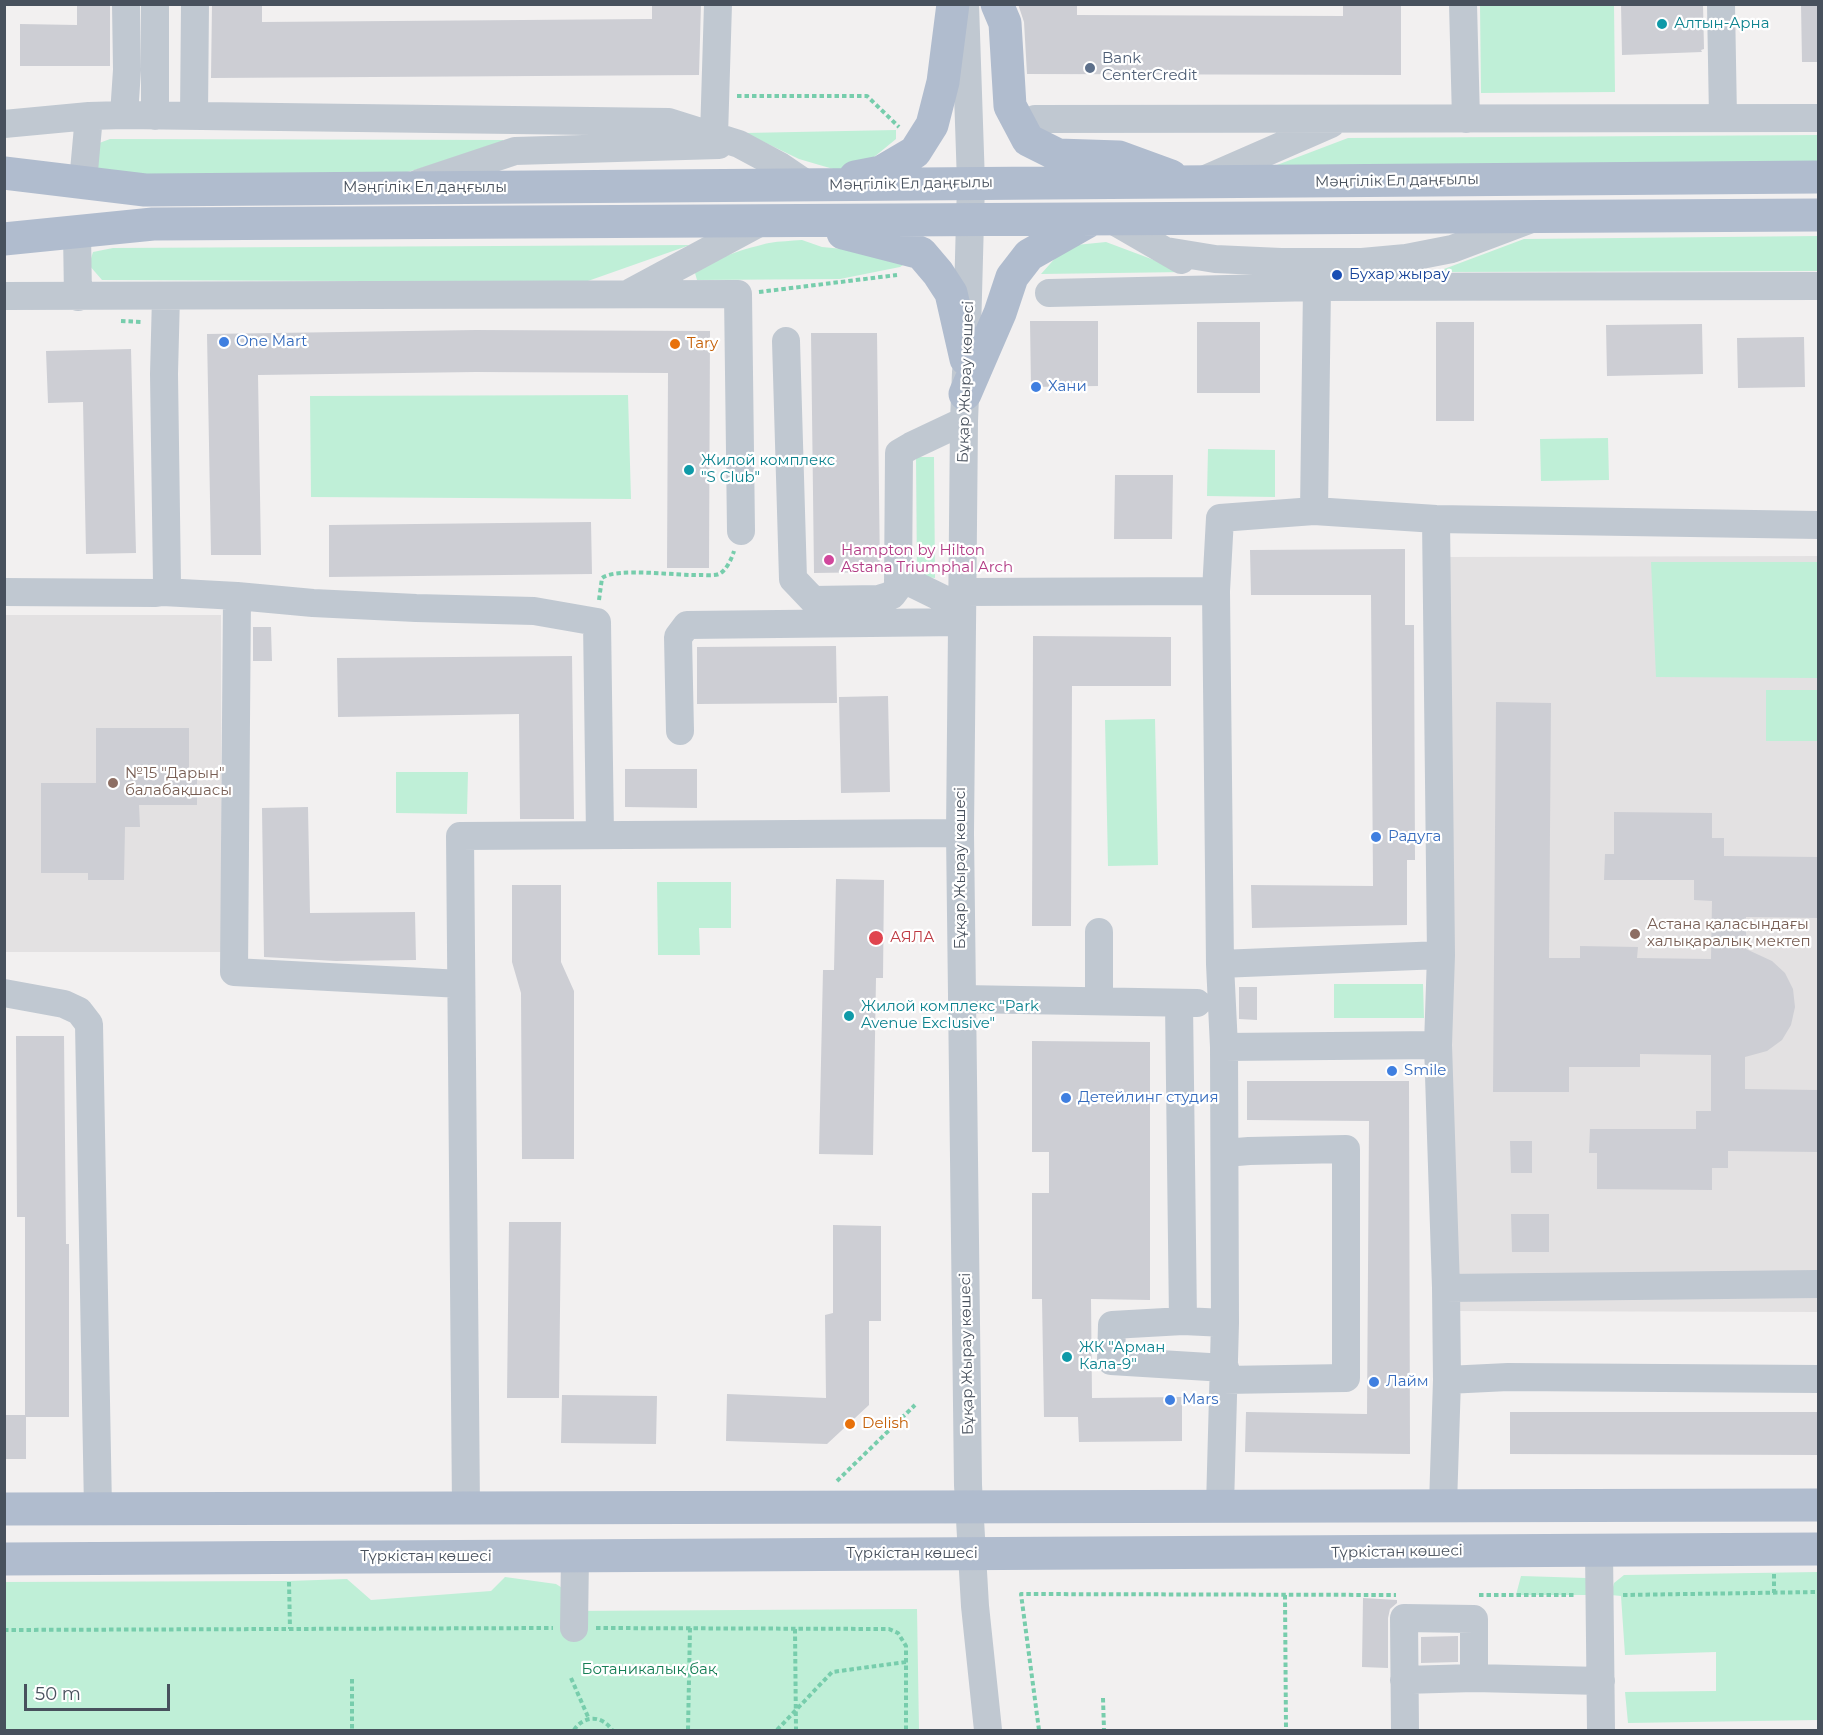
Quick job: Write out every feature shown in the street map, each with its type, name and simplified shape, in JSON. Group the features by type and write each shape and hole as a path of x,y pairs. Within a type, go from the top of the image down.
{"main road":[{"path":"808,185 881,172 915,152 932,125 943,82 953,4"},
{"path":"997,4 1005,23 1010,106 1028,140 1058,155 1119,157 1193,183"},
{"name":"Мәңгілік Ел даңғылы","path":"4,173 145,190 1818,177"},
{"path":"4,239 153,224 1818,215"},
{"path":"964,408 1012,277 1029,255 1045,244 1101,219"},
{"path":"778,221 851,234 920,252 951,293 966,359"},
{"path":"1721,1550 1749,1543 1755,1524 1752,1505"},
{"path":"4,1509 1818,1506"},
{"path":"1814,1549 1800,1539 1796,1528 1801,1514 1818,1506"},
{"name":"Түркістан көшесі","path":"4,1559 1814,1549"}],"street":[{"path":"123,115 127,70 126,4"},
{"path":"155,4 155,116"},
{"path":"194,116 195,4"},
{"path":"718,4 721,124"},
{"name":"Бұқар Жырау көшесі","path":"965,4 971,183 964,408 960,833 962,999 969,1506 975,1606 988,1731"},
{"path":"1463,4 1466,119"},
{"path":"1721,4 1723,118"},
{"path":"4,124 123,115 721,124 808,185"},
{"path":"83,182 89,116"},
{"path":"1035,119 1818,118"},
{"path":"1193,183 1341,119"},
{"path":"405,188 515,151 721,124"},
{"path":"1166,251 1215,259 1281,262 1362,262 1406,258 1452,249 1539,217"},
{"path":"1101,219 1166,251 1230,288"},
{"path":"629,293 778,221"},
{"path":"77,232 78,297"},
{"path":"1049,293 1317,287 1818,286"},
{"path":"1314,511 1317,287"},
{"path":"4,296 738,294 741,531"},
{"path":"163,592 167,584 164,374 166,296"},
{"path":"786,341 793,579 813,600 879,598 892,595 898,587 899,453 964,408"},
{"path":"1220,1506 1225,1374 1225,1153 1224,1047 1220,964 1216,591 1221,518 1314,511 1436,519 1818,525"},
{"path":"1436,519 1441,955 1438,1045 1447,1380 1443,1505"},
{"path":"898,580 909,582 962,607"},
{"path":"680,731 678,637 687,625 1216,591"},
{"path":"4,592 156,594 163,592 381,607 534,611 597,622 600,835"},
{"path":"237,596 234,972 461,984"},
{"path":"466,1509 460,836 960,833"},
{"path":"1099,932 1099,1001"},
{"path":"1220,964 1441,955"},
{"path":"4,993 64,1004 79,1011 89,1024 98,1509"},
{"path":"962,999 1221,1003"},
{"path":"1179,1003 1183,1322"},
{"path":"1224,1047 1438,1045"},
{"path":"1225,1153 1346,1149 1346,1378 1225,1374 1111,1361 1112,1325 1225,1323"},
{"path":"1446,1288 1818,1284"},
{"path":"1447,1380 1508,1377 1818,1379"},
{"path":"1599,1550 1601,1731"},
{"path":"574,1628 575,1556"},
{"path":"1405,1731 1404,1618 1474,1619 1474,1678"},
{"path":"1404,1680 1474,1678 1600,1681"}],"path":[{"path":"721,124 867,96 899,127"},
{"path":"738,294 898,275"},
{"path":"597,622 602,578 608,573 684,576 718,574 724,570 732,556 741,531"},
{"path":"834,1484 915,1406"},
{"path":"1774,1573 1774,1593"},
{"path":"289,1581 290,1629"},
{"path":"1470,1595 1818,1592"},
{"path":"1039,1731 1022,1594 1401,1595"},
{"path":"1285,1595 1286,1731"},
{"path":"688,1731 690,1628"},
{"path":"795,1629 796,1731"},
{"path":"4,1630 889,1629 898,1633 906,1646 906,1731"},
{"path":"777,1731 832,1672 906,1662"},
{"path":"571,1678 589,1719"},
{"path":"352,1679 352,1731"},
{"path":"1103,1698 1104,1731"},
{"path":"574,1731 583,1721 589,1719 602,1720 612,1731"},
{"path":"900,1731 906,1725"}],"shaded area":[{"name":"Астана қаласындағы халықаралық мектеп","path":"1818,556 1818,1312 1453,1311 1448,557"},
{"name":"№15 \"Дарын\" балабақшасы","path":"4,615 221,615 222,952 5,952"}],"green space":[{"path":"1480,5 1614,5 1615,92 1481,93"},
{"path":"896,130 896,139 868,162 840,171 799,159 745,133"},
{"path":"1818,135 1818,169 1248,176 1348,138"},
{"path":"110,139 503,140 504,145 386,178 99,176 94,145"},
{"path":"1818,236 1818,271 1436,272 1524,239"},
{"path":"802,240 822,247 854,250 903,265 840,279 697,280 695,273 700,268 729,255 769,243"},
{"path":"1106,242 1186,272 1041,274 1058,255 1076,245"},
{"path":"690,245 585,282 102,280 89,265 93,252 113,248"},
{"path":"628,395 631,499 311,497 310,396"},
{"path":"1608,438 1609,480 1541,481 1540,439"},
{"path":"1208,449 1275,450 1275,497 1207,496"},
{"path":"916,457 934,457 935,578 917,576"},
{"path":"1651,562 1818,562 1818,678 1656,677"},
{"path":"1766,690 1818,690 1818,741 1766,741"},
{"path":"1155,719 1158,865 1108,866 1105,720"},
{"path":"396,772 468,772 467,814 396,813"},
{"path":"657,882 731,882 731,928 699,928 700,955 658,955"},
{"path":"1334,984 1423,984 1424,1018 1334,1018"},
{"path":"1818,1572 1818,1720 1628,1723 1625,1692 1716,1691 1716,1652 1625,1655 1621,1596 1611,1595 1614,1583 1624,1575"},
{"path":"1521,1576 1586,1578 1589,1595 1516,1595"},
{"name":"Ботаникалық бақ","path":"505,1577 556,1584 564,1589 566,1611 917,1609 919,1730 5,1730 4,1582 347,1579 371,1600 491,1591"}],"building":[{"path":"77,4 110,4 110,66 20,66 20,24 77,25"},
{"path":"212,4 262,4 262,22 652,19 652,4 701,4 699,75 211,78"},
{"path":"1018,4 1077,4 1077,15 1343,16 1343,4 1401,4 1401,75 1027,74 1024,22"},
{"name":"Алтын-Арна","path":"1621,4 1703,4 1704,49 1701,50 1702,52 1622,55"},
{"path":"1801,4 1818,4 1818,62 1802,62"},
{"path":"1030,321 1098,321 1098,386 1031,387"},
{"path":"1197,322 1260,322 1260,393 1197,393"},
{"path":"1436,322 1474,322 1474,421 1436,421"},
{"path":"1702,324 1703,374 1607,376 1606,325"},
{"path":"476,330 710,331 709,568 667,568 668,373 476,372 258,375 261,555 211,555 207,334"},
{"path":"811,333 877,333 880,572 814,573"},
{"path":"1804,337 1805,387 1738,388 1737,338"},
{"path":"131,349 136,553 86,554 83,402 48,403 46,351"},
{"path":"1115,475 1173,475 1172,539 1114,539"},
{"path":"591,522 592,574 329,577 329,525"},
{"path":"1405,549 1405,625 1414,625 1415,860 1407,860 1407,925 1252,928 1251,885 1373,886 1371,595 1251,595 1250,550"},
{"path":"253,627 271,627 272,661 253,661"},
{"path":"1033,636 1171,637 1171,686 1072,686 1071,926 1032,926"},
{"path":"836,646 837,703 697,704 697,647"},
{"path":"572,656 574,819 520,819 519,714 338,717 337,658"},
{"path":"888,696 890,792 841,793 839,697"},
{"path":"1496,702 1551,703 1549,958 1580,958 1580,946 1638,947 1637,958 1711,959 1712,901 1694,900 1694,880 1604,880 1605,854 1614,854 1614,812 1712,813 1712,838 1724,838 1724,856 1818,857 1818,918 1746,917 1746,949 1772,961 1785,973 1793,989 1795,1007 1791,1025 1782,1040 1767,1051 1745,1057 1745,1089 1818,1090 1818,1152 1728,1151 1728,1168 1712,1168 1712,1190 1597,1189 1597,1153 1589,1153 1590,1129 1696,1129 1696,1111 1711,1111 1711,1055 1640,1054 1640,1067 1569,1067 1569,1092 1493,1092"},
{"path":"96,728 189,728 189,770 197,770 197,805 139,805 140,827 125,827 124,880 88,880 88,873 41,873 41,783 96,783"},
{"path":"625,769 697,769 697,808 625,807"},
{"path":"308,807 310,913 415,912 416,960 336,961 264,957 262,808"},
{"name":"Жилой комплекс \"Park Avenue Exclusive\"","path":"836,879 884,880 883,978 876,978 873,1155 819,1154 823,970 834,970"},
{"path":"512,885 561,885 561,962 574,991 574,1159 522,1159 521,993 512,962"},
{"path":"1239,987 1257,987 1257,1020 1239,1019"},
{"path":"16,1036 64,1036 66,1244 69,1244 69,1417 26,1417 26,1459 4,1459 4,1415 25,1415 25,1217 17,1217"},
{"path":"1032,1041 1150,1042 1150,1300 1091,1299 1092,1398 1182,1397 1182,1441 1079,1442 1078,1417 1044,1417 1042,1299 1032,1299 1032,1193 1049,1193 1049,1152 1032,1152"},
{"path":"1247,1081 1409,1081 1410,1454 1245,1452 1246,1412 1367,1414 1369,1121 1247,1120"},
{"path":"1510,1141 1532,1141 1532,1173 1511,1173"},
{"path":"1511,1214 1549,1214 1549,1252 1512,1252"},
{"path":"509,1222 561,1222 559,1398 507,1398"},
{"path":"833,1225 881,1226 881,1321 869,1321 869,1405 827,1444 726,1441 727,1394 826,1398 825,1315 833,1313"},
{"path":"562,1395 657,1396 656,1444 561,1443"},
{"path":"1510,1412 1818,1412 1818,1455 1510,1454"},
{"path":"1363,1598 1397,1600 1397,1603 1390,1609 1388,1618 1388,1668 1362,1667"},
{"path":"1458,1636 1458,1662 1421,1663 1421,1637"}],"place":[{"name":"Алтын-Арна","path":"1662,24"},
{"name":"Bank CenterCredit","path":"1090,68"},
{"name":"Бухар жырау","path":"1337,275"},
{"name":"One Mart","path":"224,342"},
{"name":"Tary","path":"675,344"},
{"name":"Хани","path":"1036,387"},
{"name":"Жилой комплекс \"S Club\"","path":"689,470"},
{"name":"Hampton by Hilton Astana Triumphal Arch","path":"829,560"},
{"name":"№15 \"Дарын\" балабақшасы","path":"113,783"},
{"name":"Радуга","path":"1376,837"},
{"name":"Астана қаласындағы халықаралық мектеп","path":"1635,934"},
{"name":"АЯЛА","path":"876,938"},
{"name":"Жилой комплекс \"Park Avenue Exclusive\"","path":"849,1016"},
{"name":"Smile","path":"1392,1071"},
{"name":"Детейлинг студия","path":"1066,1098"},
{"name":"ЖК \"Арман Кала-9\"","path":"1067,1357"},
{"name":"Лайм","path":"1374,1382"},
{"name":"Mars","path":"1170,1400"},
{"name":"Delish","path":"850,1424"}]}
